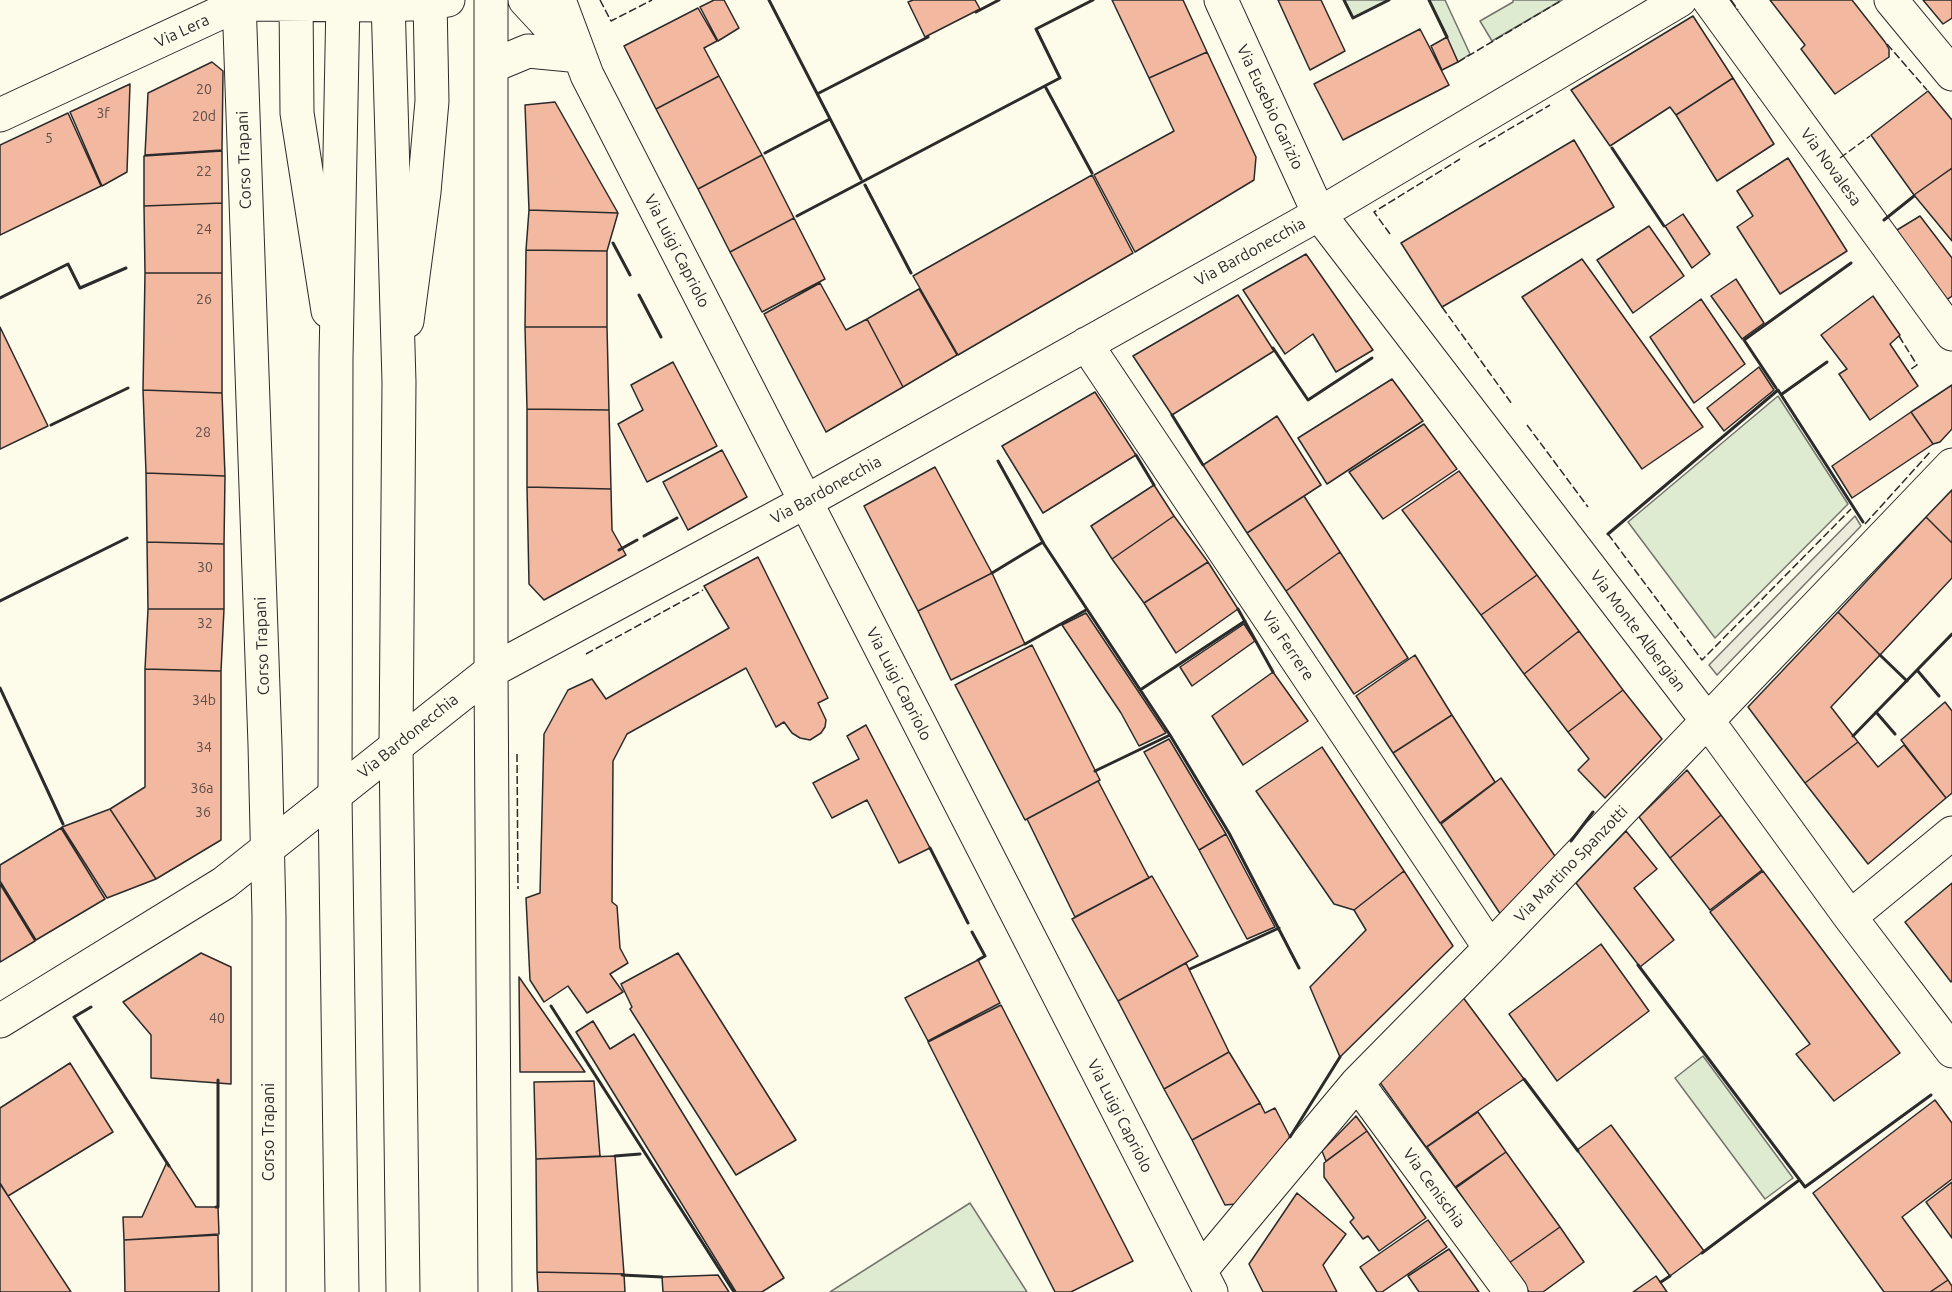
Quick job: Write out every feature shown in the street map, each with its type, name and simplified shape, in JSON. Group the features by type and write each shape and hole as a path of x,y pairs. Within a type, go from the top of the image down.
{"street":[{"path":"491,0 491,670 495,1292"},
{"name":"Via Luigi Capriolo","path":"525,0 549,26 579,65 1205,1281"},
{"name":"Via Luigi Capriolo","path":"559,0 579,65"},
{"name":"Via Eusebio Garizio","path":"1221,0 1319,214"},
{"name":"Via Bardonecchia","path":"0,1021 224,883 491,670 805,502 1319,214 1680,0"},
{"name":"Via Novalesa","path":"1709,0 1952,334"},
{"path":"1891,0 1952,74"},
{"path":"399,382 424,192 432,101 436,1"},
{"name":"Via Lera","path":"0,115 239,2 436,1"},
{"name":"Corso Trapani","path":"239,2 267,850 269,1292"},
{"path":"296,2 297,113 336,358"},
{"path":"342,1292 335,795 336,358 343,2"},
{"path":"388,2 399,382 396,745 403,1292"},
{"path":"492,66 528,51 579,65"},
{"name":"Via Monte Albergian","path":"1319,214 1707,722 1952,1051"},
{"name":"Via Ferrere","path":"1086,344 1490,948"},
{"name":"Via Martino Spanzotti","path":"1205,1281 1357,1083 1490,948 1952,465"},
{"path":"1850,917 1952,833"},
{"name":"Via Cenischia","path":"1357,1083 1511,1292"}],"green space":[{"path":"1344,0 1389,0 1353,18"},
{"path":"1429,0 1445,0 1470,54 1458,62"},
{"path":"1513,0 1562,0 1492,41 1480,21"},
{"path":"1778,396 1848,504 1715,638 1628,522"},
{"path":"1703,1056 1793,1178 1765,1199 1675,1078"},
{"path":"970,1203 1027,1292 830,1292"}],"shaded area":[{"path":"1855,516 1861,526 1717,675 1709,665"}],"building":[{"path":"714,0 724,0 739,28 718,41 700,7"},
{"path":"913,0 975,0 980,9 925,37 908,2"},
{"path":"1112,0 1183,0 1207,52 1149,78"},
{"path":"1278,0 1321,0 1345,51 1310,70"},
{"path":"1770,0 1852,0 1885,42 1889,49 1889,57 1835,94 1801,49 1805,45"},
{"path":"1923,0 1952,0 1952,18 1943,24"},
{"path":"698,8 717,41 704,48 719,76 656,109 624,46"},
{"path":"1693,16 1733,78 1676,115 1670,107 1610,146 1571,90"},
{"path":"1420,29 1449,85 1343,140 1314,84"},
{"path":"1447,37 1458,62 1442,70 1431,46"},
{"path":"1207,52 1256,157 1254,180 1135,252 1094,175 1174,131 1149,78"},
{"path":"212,62 223,71 222,150 145,155 148,93"},
{"path":"719,76 762,155 698,189 656,109"},
{"path":"1733,78 1774,144 1717,181 1676,115"},
{"path":"130,84 127,172 102,186 70,112"},
{"path":"1928,91 1952,120 1952,168 1914,195 1871,135"},
{"path":"555,102 618,213 529,210 525,105"},
{"path":"68,113 101,186 0,235 0,145"},
{"path":"1574,140 1614,207 1442,307 1401,243"},
{"path":"222,151 222,203 144,206 144,156"},
{"path":"762,155 794,218 730,252 698,189"},
{"path":"1788,158 1847,251 1780,294 1737,227 1753,216 1737,191"},
{"path":"1952,168 1952,241 1914,195"},
{"path":"1092,175 1133,253 958,355 913,276"},
{"path":"222,203 222,273 145,273 144,206"},
{"path":"529,210 618,213 607,251 526,250"},
{"path":"1683,214 1710,254 1692,268 1665,226"},
{"path":"1920,216 1952,258 1952,296 1942,303 1892,233"},
{"path":"794,218 825,279 762,312 730,252"},
{"path":"1649,226 1684,276 1633,313 1597,260"},
{"path":"526,250 607,251 607,327 525,327"},
{"path":"1306,254 1373,350 1336,372 1313,334 1285,354 1243,290"},
{"path":"1582,259 1703,427 1642,469 1522,297"},
{"path":"145,273 222,273 222,393 143,390"},
{"path":"1736,279 1764,323 1742,339 1711,296"},
{"path":"820,283 846,330 867,319 903,387 826,432 764,314"},
{"path":"919,289 957,355 903,387 867,319"},
{"path":"1238,295 1274,351 1172,415 1133,356"},
{"path":"1873,296 1900,335 1890,344 1918,386 1870,420 1839,374 1847,369 1821,335"},
{"path":"1701,299 1745,364 1694,403 1650,337"},
{"path":"0,327 48,426 0,449"},
{"path":"525,327 607,327 609,410 527,409"},
{"path":"673,362 717,446 647,482 618,424 643,410 631,385"},
{"path":"1759,367 1774,390 1724,431 1707,408"},
{"path":"1392,379 1423,421 1327,484 1298,438"},
{"path":"1952,385 1952,429 1940,442 1933,444 1911,412"},
{"path":"143,390 222,393 225,476 146,473"},
{"path":"1095,392 1136,455 1043,513 1002,446"},
{"path":"527,409 609,410 611,489 527,487"},
{"path":"1911,412 1933,444 1852,498 1832,466"},
{"path":"1277,416 1321,485 1247,533 1203,465"},
{"path":"1424,424 1457,469 1383,519 1349,472"},
{"path":"722,450 747,497 688,530 663,482"},
{"path":"935,467 992,573 918,611 864,506"},
{"path":"1459,471 1537,575 1481,615 1402,510"},
{"path":"146,473 225,476 224,544 147,542"},
{"path":"1154,485 1174,516 1112,559 1091,526"},
{"path":"527,487 611,489 612,530 626,555 544,600 529,584"},
{"path":"1952,490 1952,543 1926,517"},
{"path":"1304,496 1340,552 1286,591 1247,533"},
{"path":"1174,516 1208,562 1144,603 1112,559"},
{"path":"1926,517 1952,543 1952,578 1880,655 1838,612"},
{"path":"147,542 224,544 224,609 148,609"},
{"path":"1340,552 1408,658 1354,694 1286,591"},
{"path":"758,557 828,698 818,703 826,720 825,727 821,733 810,740 792,733 784,722 776,727 746,668 627,734 613,761 612,902 617,906 620,948 628,963 610,974 623,992 587,1013 568,986 544,1002 530,980 526,898 540,893 544,734 568,690 592,679 606,699 729,628 704,586"},
{"path":"1208,562 1238,609 1176,653 1144,603"},
{"path":"992,573 1025,644 951,680 918,611"},
{"path":"1537,575 1579,631 1524,674 1481,615"},
{"path":"148,609 224,609 221,671 145,669"},
{"path":"1838,612 1880,655 1831,707 1858,742 1805,783 1748,707"},
{"path":"1086,613 1166,733 1139,746 1121,713 1062,625"},
{"path":"1244,624 1255,641 1192,686 1180,667"},
{"path":"1579,631 1623,690 1568,732 1524,674"},
{"path":"1032,645 1100,780 1025,820 955,685"},
{"path":"1415,655 1452,715 1393,753 1356,696"},
{"path":"145,669 221,671 221,840 156,879 110,809 145,787"},
{"path":"1273,672 1308,721 1243,765 1212,716"},
{"path":"1623,690 1662,739 1605,798 1578,770 1589,759 1568,732"},
{"path":"1945,702 1952,711 1952,793 1946,798 1901,740"},
{"path":"1452,715 1495,782 1440,823 1393,753"},
{"path":"866,725 930,848 899,863 867,800 832,818 813,783 859,759 847,736"},
{"path":"1169,739 1226,834 1199,850 1144,752"},
{"path":"1858,742 1878,767 1904,745 1946,798 1868,864 1805,783"},
{"path":"1322,747 1404,871 1354,910 1334,904 1256,791"},
{"path":"1687,770 1721,815 1670,858 1639,817"},
{"path":"1501,778 1557,859 1501,915 1441,824"},
{"path":"1098,781 1149,878 1075,917 1027,819"},
{"path":"110,809 156,879 107,898 62,827"},
{"path":"1721,815 1762,870 1710,910 1670,858"},
{"path":"61,828 105,899 36,940 0,881 0,865"},
{"path":"1626,831 1657,869 1634,888 1674,940 1640,967 1576,883"},
{"path":"1226,834 1275,927 1247,939 1199,850"},
{"path":"1404,871 1453,946 1340,1057 1310,987 1366,930 1354,910"},
{"path":"1763,871 1900,1053 1834,1101 1796,1054 1810,1044 1710,912"},
{"path":"1152,876 1198,956 1118,1001 1072,919"},
{"path":"1952,883 1952,981 1951,982 1905,922"},
{"path":"0,884 35,941 0,962"},
{"path":"1601,944 1649,1011 1557,1081 1509,1014"},
{"path":"201,953 231,967 231,1084 151,1078 151,1035 123,1002"},
{"path":"678,953 796,1140 736,1175 630,1009 632,1007 621,984"},
{"path":"978,960 1000,1003 928,1041 905,998"},
{"path":"1186,963 1229,1052 1164,1089 1118,1001"},
{"path":"519,977 585,1072 520,1072"},
{"path":"1462,996 1524,1079 1426,1147 1379,1081"},
{"path":"1001,1005 1133,1261 1071,1292 1055,1292 928,1042"},
{"path":"593,1021 610,1049 634,1034 784,1278 762,1292 736,1292 576,1032"},
{"path":"1229,1052 1260,1103 1192,1140 1164,1089"},
{"path":"70,1063 113,1132 8,1196 0,1183 0,1108"},
{"path":"594,1081 600,1156 536,1159 534,1082"},
{"path":"1935,1100 1952,1123 1952,1179 1902,1217 1948,1280 1930,1292 1884,1292 1813,1193"},
{"path":"1260,1103 1265,1113 1275,1108 1290,1137 1236,1204 1225,1205 1192,1140"},
{"path":"1478,1112 1506,1152 1455,1187 1427,1147"},
{"path":"1356,1116 1367,1131 1326,1161 1322,1151"},
{"path":"1611,1125 1704,1251 1670,1276 1577,1150"},
{"path":"1367,1131 1426,1218 1379,1251 1368,1236 1363,1239 1350,1222 1354,1218 1324,1177 1324,1163"},
{"path":"1506,1152 1560,1227 1509,1263 1456,1188"},
{"path":"615,1156 624,1274 537,1272 536,1159"},
{"path":"167,1162 196,1207 218,1207 219,1234 124,1240 123,1217 142,1217"},
{"path":"1952,1182 1952,1238 1926,1202"},
{"path":"0,1184 71,1292 0,1292"},
{"path":"1297,1193 1346,1234 1323,1265 1337,1292 1263,1292 1249,1264"},
{"path":"1428,1220 1447,1247 1382,1292 1377,1292 1360,1267"},
{"path":"1560,1227 1584,1262 1543,1292 1529,1292 1509,1263"},
{"path":"218,1235 219,1292 125,1292 124,1240"},
{"path":"1449,1249 1479,1292 1419,1292 1408,1276"},
{"path":"537,1272 624,1274 625,1292 538,1292"},
{"path":"718,1275 729,1292 663,1292 662,1277"},
{"path":"1656,1276 1667,1292 1633,1292"},
{"path":"1948,1280 1952,1286 1952,1292 1930,1292"}],"fence":[{"path":"600,0 611,21 652,0"},
{"path":"1458,62 1562,0"},
{"path":"1731,0 1738,10"},
{"path":"1887,44 1927,90"},
{"path":"1479,147 1550,105"},
{"path":"1840,158 1870,136"},
{"path":"1390,234 1374,212 1460,159"},
{"path":"1442,307 1512,404"},
{"path":"1899,336 1917,365 1908,371"},
{"path":"1527,425 1588,507"},
{"path":"1865,524 1931,451"},
{"path":"1608,534 1702,660 1851,509"},
{"path":"586,654 703,590"},
{"path":"517,754 518,889"}],"wall":[{"path":"769,0 861,179"},
{"path":"976,12 999,0"},
{"path":"797,216 1060,78 1036,29 1093,0"},
{"path":"1344,0 1353,18 1389,0"},
{"path":"1429,0 1447,37"},
{"path":"819,93 928,37"},
{"path":"1046,88 1092,173"},
{"path":"765,153 828,120"},
{"path":"1612,148 1664,226"},
{"path":"865,185 911,273"},
{"path":"1884,220 1914,196"},
{"path":"613,243 630,275"},
{"path":"1776,388 1744,340 1851,263"},
{"path":"0,298 68,264 80,288 126,268"},
{"path":"639,295 661,337"},
{"path":"1273,348 1308,400 1372,358"},
{"path":"1782,394 1827,362"},
{"path":"51,425 128,388"},
{"path":"1608,534 1778,390 1863,522"},
{"path":"1172,415 1203,465"},
{"path":"1136,455 1154,485"},
{"path":"998,461 1044,544 1170,735 1229,833 1299,968"},
{"path":"644,536 677,518"},
{"path":"0,601 127,538"},
{"path":"619,550 637,540"},
{"path":"992,573 1043,542"},
{"path":"1238,609 1273,672"},
{"path":"1025,644 1086,610"},
{"path":"1140,690 1245,621"},
{"path":"1853,736 1952,634"},
{"path":"1880,655 1907,681"},
{"path":"1917,670 1939,696"},
{"path":"0,688 63,824"},
{"path":"1876,712 1895,734"},
{"path":"1095,771 1170,735"},
{"path":"1571,841 1593,812"},
{"path":"930,848 968,923"},
{"path":"1190,969 1279,928"},
{"path":"972,932 985,956 978,960"},
{"path":"1638,965 1805,1187 1931,1095"},
{"path":"551,1006 734,1292"},
{"path":"91,1007 74,1017 169,1166"},
{"path":"1290,1137 1340,1057"},
{"path":"1524,1079 1578,1151"},
{"path":"216,1207 218,1207 218,1080"},
{"path":"615,1156 640,1154"},
{"path":"1702,1253 1798,1181"},
{"path":"622,1275 662,1277"},
{"path":"1661,1282 1670,1276"}]}
